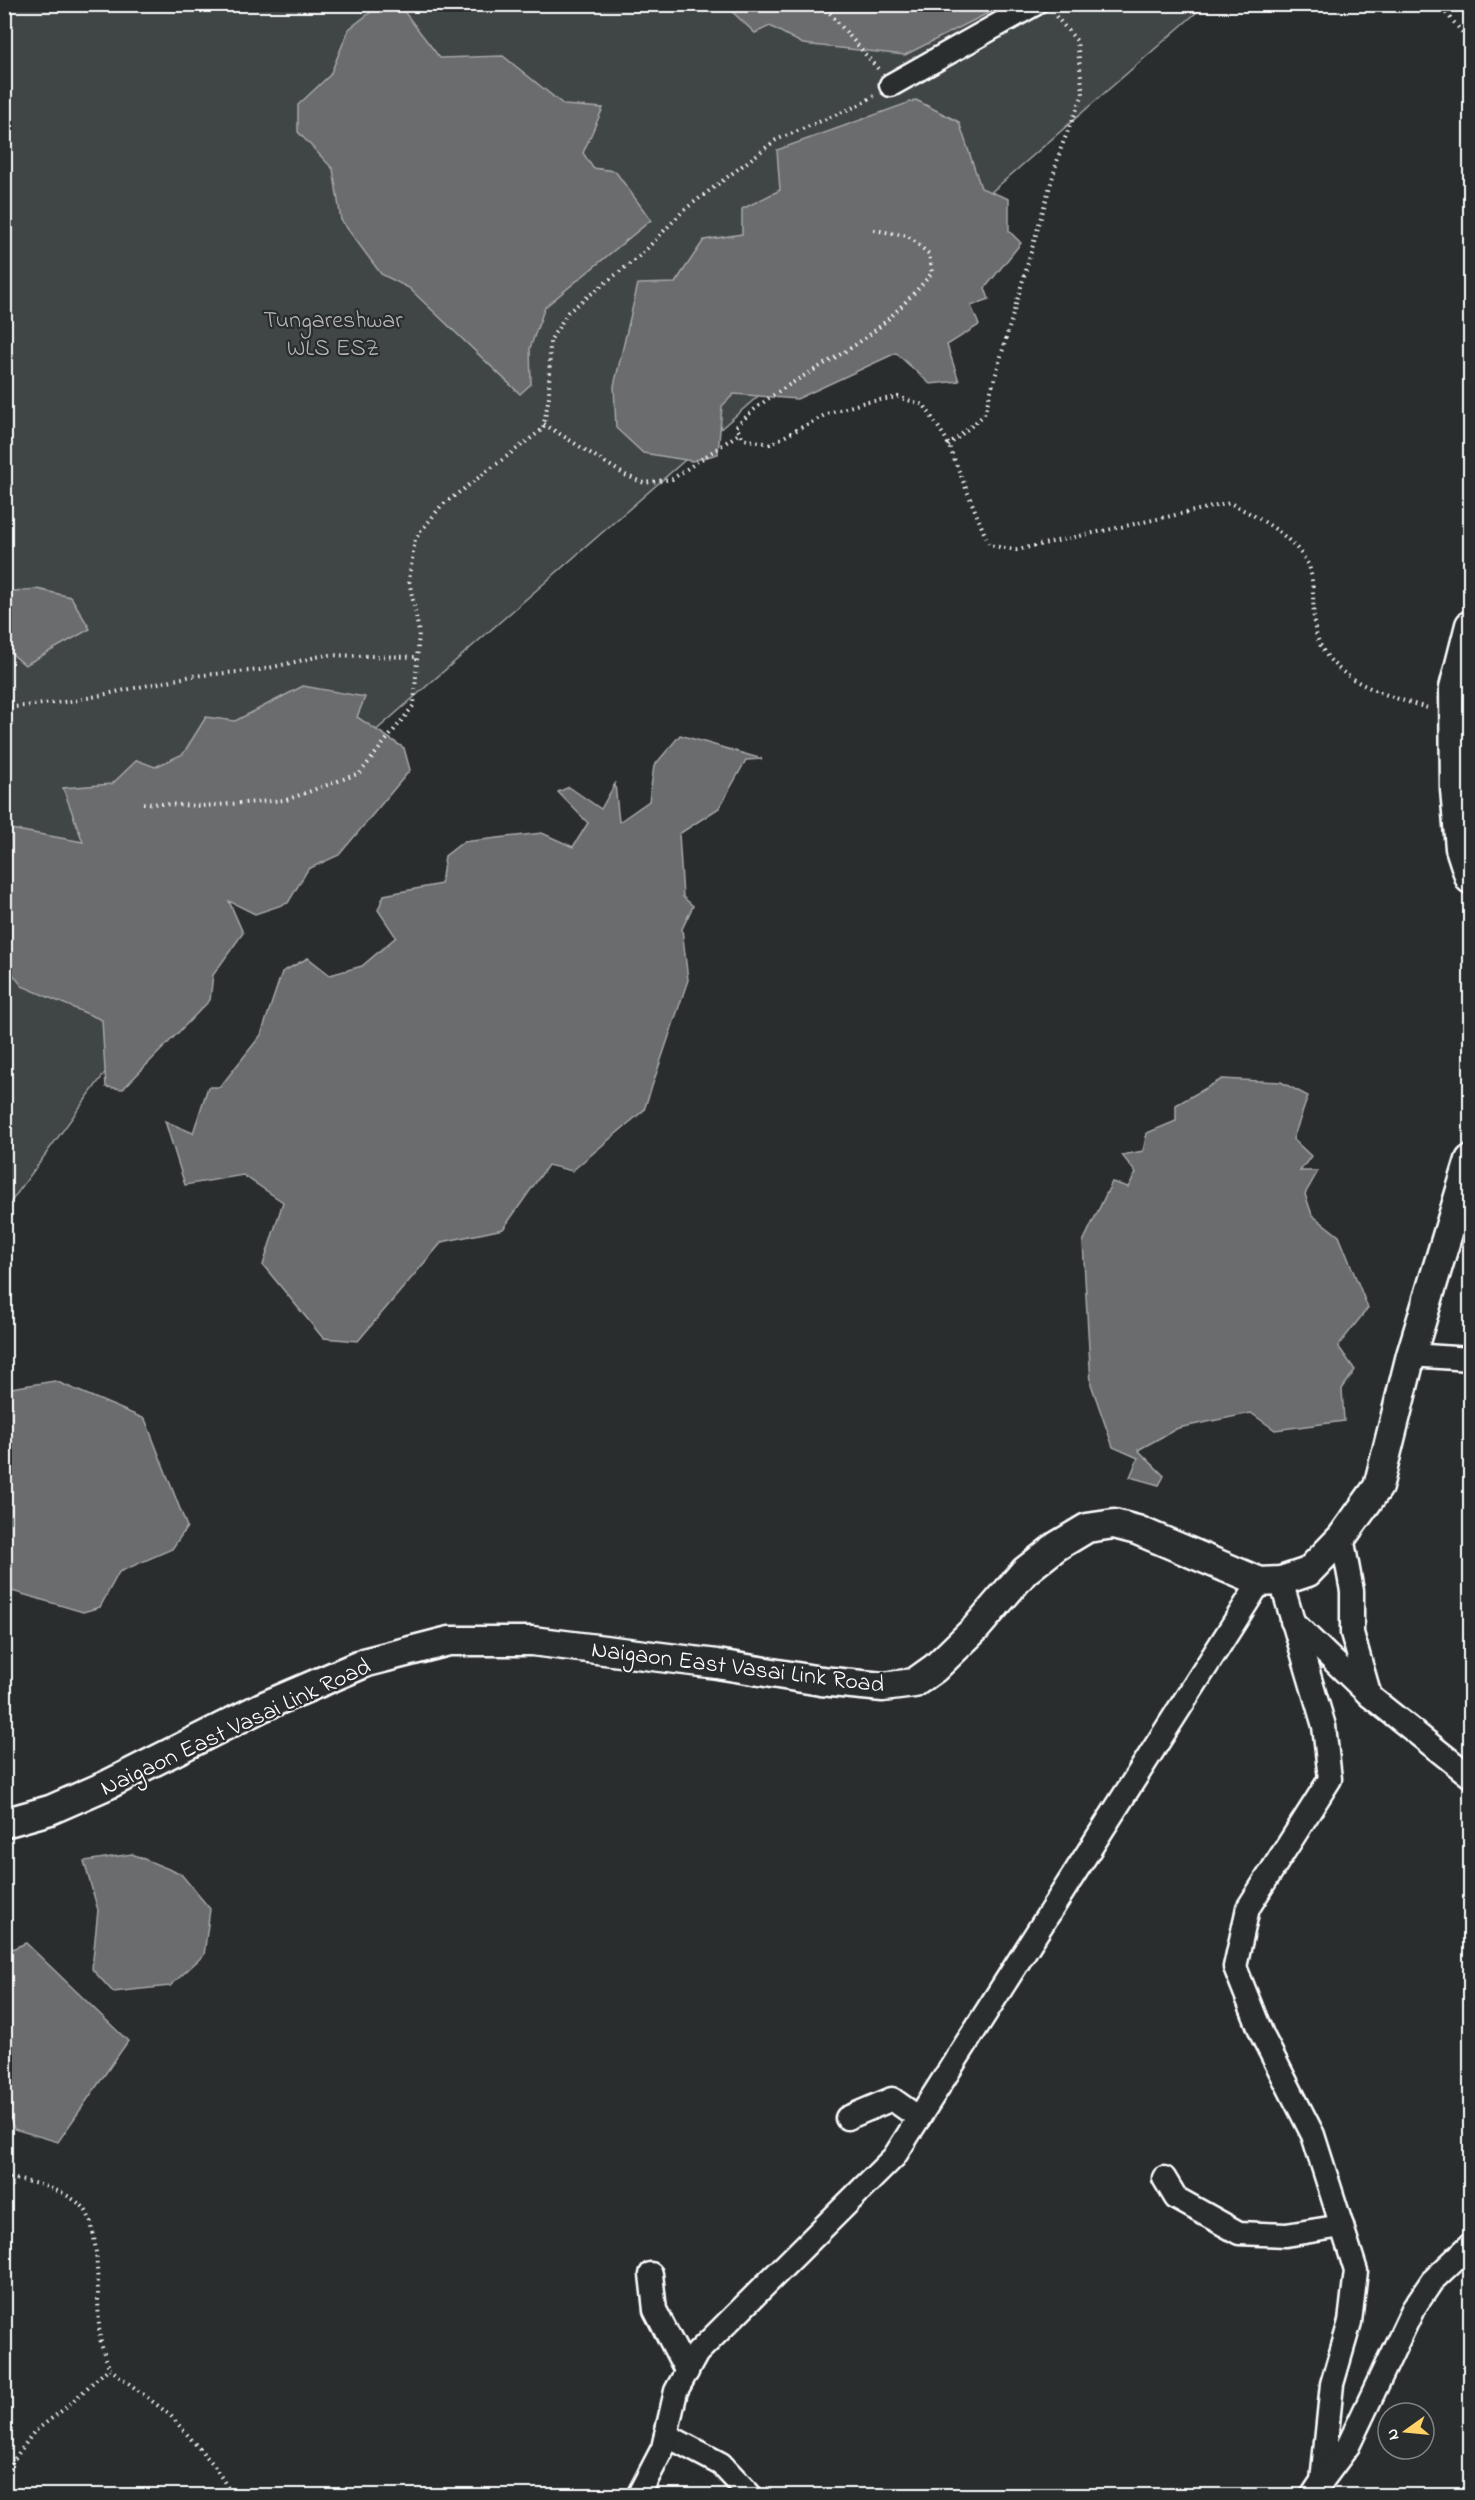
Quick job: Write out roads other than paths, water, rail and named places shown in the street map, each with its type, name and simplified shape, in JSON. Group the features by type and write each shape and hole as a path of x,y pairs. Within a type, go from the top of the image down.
{"street":[{"path":"891,86 1042,7"},
{"path":"1470,625 1454,688 1455,789 1460,848 1470,879"},
{"path":"638,2496 663,2448 676,2391 697,2353 894,2157 1270,1582 1308,1572 1342,1537 1378,1486 1411,1355 1470,1160"},
{"path":"1411,1355 1470,1359"},
{"name":"Naigaon East Vasai Link Road","path":"4,1823 50,1810 107,1785 262,1707 367,1662 449,1641 532,1641 717,1664 821,1681 883,1687 914,1683 935,1668 976,1628 1025,1571 1056,1546 1088,1528 1114,1524 1137,1530 1270,1582"},
{"path":"1342,1537 1352,1591 1352,1633 1371,1697"},
{"path":"1270,1582 1291,1620 1324,1726 1330,1779 1248,1908 1235,1967 1263,2037 1313,2136 1356,2271 1350,2322 1332,2384 1317,2488"},
{"path":"1291,1620 1371,1697 1470,1776"},
{"path":"847,2118 892,2099 919,2118"},
{"path":"1164,2178 1176,2198 1239,2233 1286,2235 1342,2226"},
{"path":"1317,2488 1348,2446 1413,2309 1432,2281 1470,2245"},
{"path":"651,2274 655,2310 687,2372"},
{"path":"666,2435 721,2464 751,2496"}],"park label":[{"name":"Tungareshwar WLS ESZ","path":"333,333"}]}
